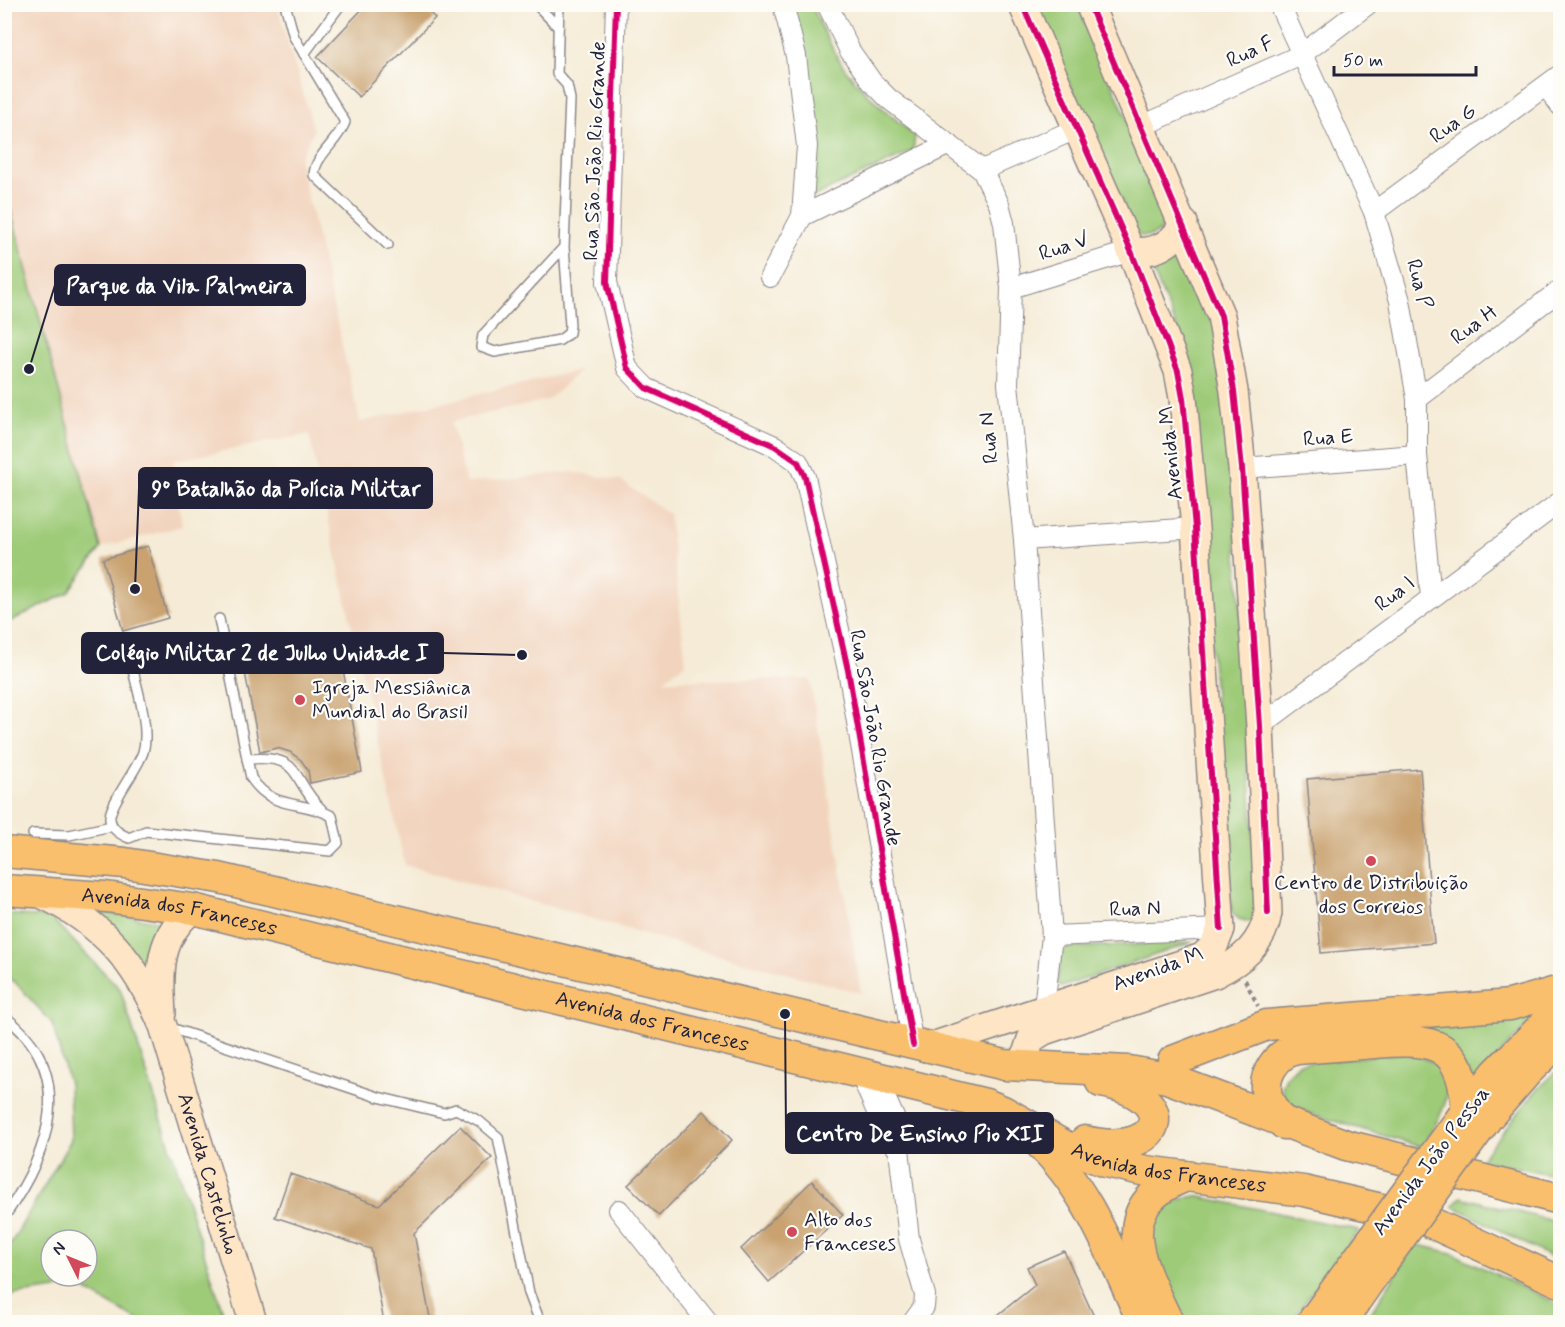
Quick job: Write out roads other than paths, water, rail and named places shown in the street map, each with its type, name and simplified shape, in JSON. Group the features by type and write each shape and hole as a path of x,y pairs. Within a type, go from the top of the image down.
{"main road":[{"name":"Avenida dos Franceses","path":"4,852 127,850 219,878 920,1046 1015,1060 1151,1074 1284,1124 1386,1157 1560,1199"},
{"name":"Avenida dos Franceses","path":"4,890 106,897 193,909 868,1075 1003,1111 1079,1153 1127,1167 1304,1191 1422,1218 1560,1282"},
{"path":"1015,1060 1173,1061 1268,1025 1510,1005 1560,991"},
{"name":"Avenida João Pessoa","path":"1312,1323 1362,1272 1473,1114 1496,1073 1560,1009"},
{"path":"1284,1124 1270,1102 1266,1089 1271,1069 1285,1053 1297,1049 1397,1041 1419,1040 1446,1052 1464,1078 1473,1114"},
{"name":"Avenida João Pessoa","path":"1473,1114 1549,1058 1560,1040"},
{"path":"1003,1111 1079,1140 1111,1146 1137,1142 1148,1133 1153,1120 1153,1112 1146,1099 1128,1088 1015,1060"},
{"path":"1173,1061 1210,1076 1254,1112"},
{"path":"1003,1111 1045,1148 1072,1179 1143,1323"},
{"path":"1168,1323 1141,1264 1136,1241 1136,1227 1145,1205 1156,1193 1165,1185 1186,1176"},
{"name":"Avenida João Pessoa","path":"1341,1323 1362,1272"}],"street":[{"name":"Rua São João Rio Grande","path":"616,4 607,282 627,368 646,388 774,446 798,462 813,504 848,670 920,1046"},
{"path":"770,277 802,216 807,146 796,56 783,4"},
{"name":"Rua N","path":"827,4 850,51 872,82 889,99 982,170 1002,214 1008,243 1011,288 1008,384 1023,540 1052,936 1044,1008"},
{"name":"Avenida M","path":"920,1046 1202,957 1214,946 1221,929 1195,528 1178,371 1131,251 1022,4"},
{"path":"1089,4 1184,223 1221,316 1234,391 1242,468 1260,726 1268,913 1262,933 1240,960 1221,929"},
{"name":"Rua P","path":"1279,4 1374,212 1400,300 1417,399 1417,455 1431,597"},
{"name":"Rua F","path":"1142,126 1301,55 1368,4"},
{"path":"1553,80 1560,105"},
{"name":"Rua G","path":"1374,212 1553,80"},
{"path":"982,170 1076,129"},
{"path":"802,216 949,144"},
{"path":"1131,251 1141,252 1162,247 1172,241 1184,223"},
{"name":"Rua V","path":"1011,288 1131,251"},
{"name":"Rua H","path":"1417,399 1560,291"},
{"name":"Rua E","path":"1242,468 1417,455"},
{"name":"Rua I","path":"1260,726 1560,502"},
{"path":"1023,540 1195,528"},
{"name":"Avenida Castelinho","path":"34,891 77,913 115,945 142,982 163,1026 253,1323"},
{"name":"Avenida Castelinho","path":"163,1026 160,971 163,951 170,933 193,909"},
{"name":"Rua N","path":"1052,936 1221,929"},
{"name":"Avenida M","path":"1015,1060 1031,1039 1044,1031 1215,974 1240,960"},
{"path":"868,1075 883,1126 898,1151 909,1239 925,1295 924,1307 913,1323"},
{"path":"619,1210 708,1323"}],"lane":[{"path":"285,4 294,38 345,122 341,134 314,165 314,175 388,245"},
{"path":"303,54 341,4"},
{"path":"536,4 558,27"},
{"path":"559,4 557,74 567,85 570,99 564,247 569,333 560,340 495,352 481,347 483,334 564,247"},
{"path":"128,651 146,735 136,769 111,811 112,826 127,850 146,831 330,851 338,843 332,816 323,811 267,797 250,778 219,619"},
{"path":"247,759 279,759 292,767 313,801 323,811"},
{"path":"33,834 69,835 112,826"},
{"path":"4,1016 28,1036 43,1060 51,1114 43,1150 22,1191 4,1216"},
{"path":"163,1026 378,1097 444,1113 456,1109 491,1130 498,1137 529,1293 540,1323"}],"place":[{"name":"Parque da Vila Palmeira","path":"29,369"},
{"name":"9º Batalhão da Polícia Militar","path":"135,589"},
{"name":"Colégio Militar 2 de Julho Unidade I","path":"522,655"},
{"name":"Igreja Messiânica Mundial do Brasil","path":"300,700"},
{"name":"Centro de Distribuição dos Correios","path":"1371,861"},
{"name":"Centro De Ensino Pio XII","path":"785,1014"},
{"name":"Alto dos Franceses","path":"792,1232"}]}
